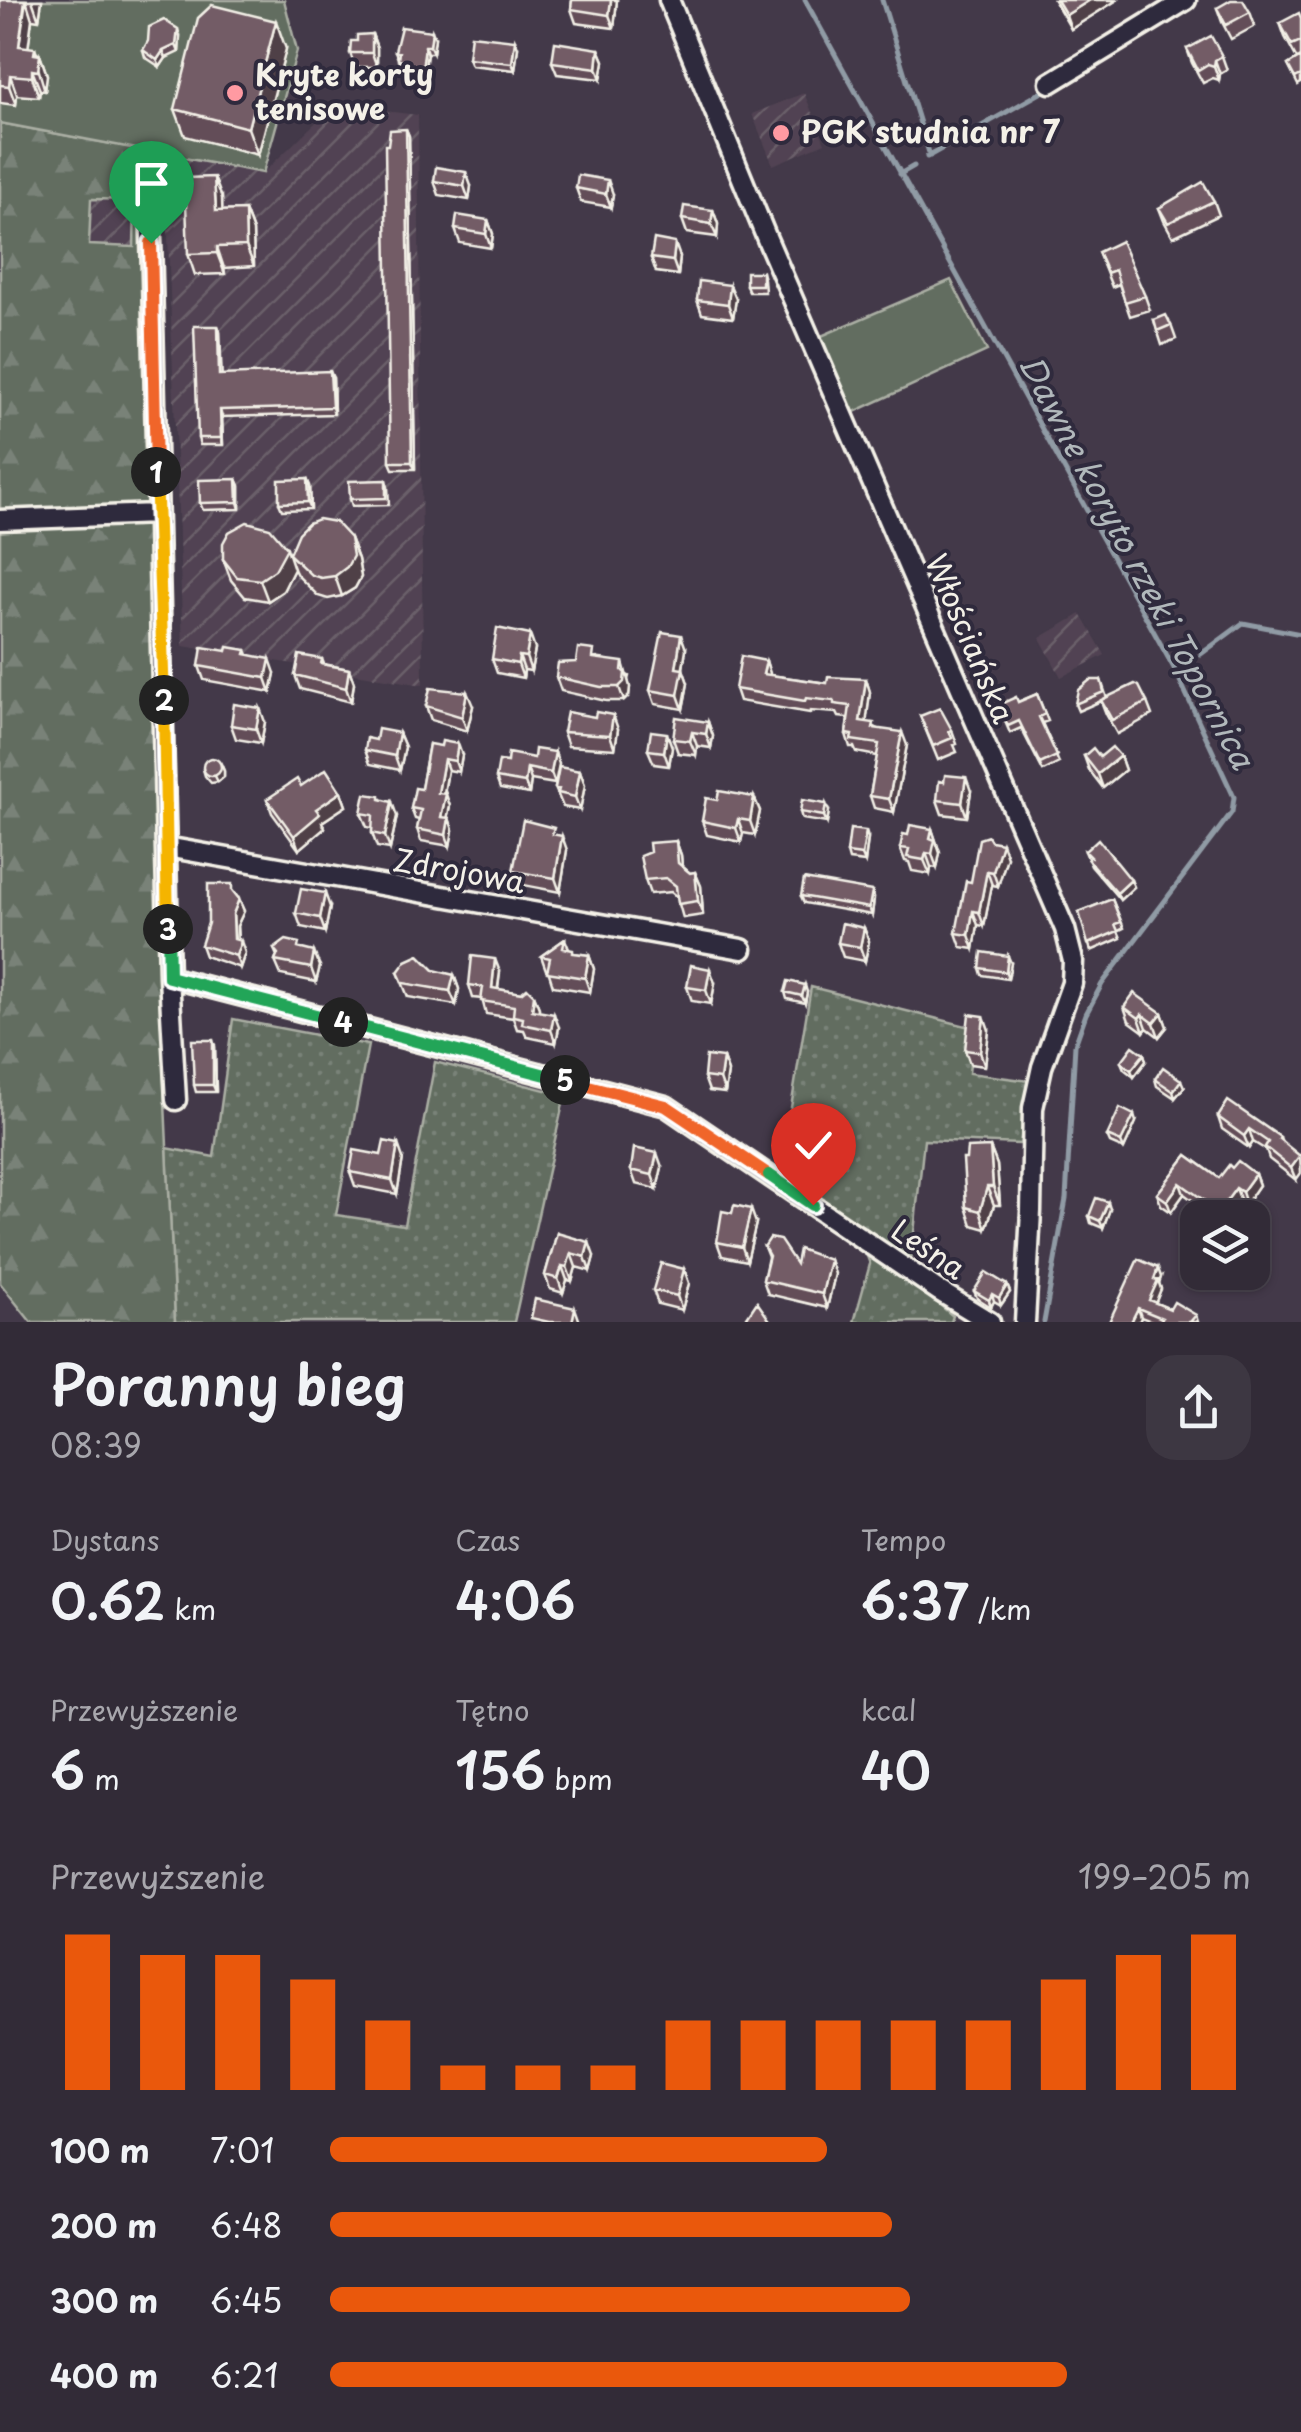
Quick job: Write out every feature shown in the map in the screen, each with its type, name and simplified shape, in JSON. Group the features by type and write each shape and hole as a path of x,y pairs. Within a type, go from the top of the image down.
{"street":[{"name":"Włościańska","path":"669,0 767,239 1064,929 1072,961 1072,983 1032,1108 1025,1322"},
{"path":"1050,83 1186,0"},
{"path":"150,196 169,977 176,1100"},
{"path":"0,520 156,514"},
{"name":"Zdrojowa","path":"166,848 742,949"},
{"name":"Leśna","path":"169,977 666,1106 939,1292 990,1322"}],"shaded area":[{"path":"804,93 825,143 773,165 752,114"},
{"path":"334,105 418,115 423,685 183,646 165,154 263,173"},
{"path":"91,198 135,200 134,248 89,245"},
{"path":"1081,614 1105,655 1061,677 1040,638"}],"green space":[{"path":"0,0 284,0 297,51 263,173 0,123"},
{"path":"0,123 144,150 159,970 175,1322 31,1322 0,1283","holes":["91,199 135,200 134,247 89,245"]},
{"path":"951,280 987,351 852,413 819,337"},
{"path":"811,987 974,1028 969,1073 1030,1081 1020,1144 924,1140 909,1279 953,1316 951,1322 854,1322 870,1264 864,1248 777,1192"},
{"path":"233,1019 368,1045 336,1215 404,1225 435,1062 565,1095 514,1322 175,1322 167,1148 214,1157"}],"building":[{"path":"0,0 25,0 19,46 35,48 34,54 40,55 38,71 32,70 32,77 10,75 9,86 0,85"},
{"path":"572,0 611,0 609,15 571,9"},
{"path":"1057,0 1090,0 1066,15"},
{"path":"1231,0 1243,0 1250,12 1226,25 1217,8"},
{"name":"Kryte korty tenisowe","path":"212,5 276,21 248,128 175,109 198,18"},
{"path":"1299,13 1301,41 1292,45 1280,23"},
{"path":"164,20 178,29 176,45 163,51 157,60 143,50 149,27"},
{"path":"401,27 432,31 422,69 406,68 406,61 398,60 399,52 395,51"},
{"path":"372,34 372,53 350,53 351,41 357,41 357,35"},
{"path":"471,35 515,40 512,63 468,58"},
{"path":"1211,36 1222,56 1214,66 1208,64 1198,70 1187,49"},
{"path":"555,42 599,49 597,68 552,62"},
{"path":"1301,57 1301,75 1295,78 1288,65"},
{"path":"406,129 412,462 390,462 385,145 390,130"},
{"path":"436,167 466,172 464,186 434,181"},
{"path":"578,175 608,180 606,194 576,188"},
{"path":"214,177 216,211 245,210 246,246 188,254 185,178"},
{"path":"1203,182 1214,201 1168,223 1159,208"},
{"path":"684,206 713,210 711,224 682,219"},
{"path":"457,215 488,220 486,234 455,229"},
{"path":"654,239 675,243 673,261 651,258"},
{"path":"1121,241 1145,296 1125,302 1115,270 1107,273 1098,252"},
{"path":"746,272 762,272 762,285 746,285"},
{"path":"699,281 730,285 728,304 697,300"},
{"path":"1166,315 1171,325 1157,331 1154,320"},
{"path":"194,326 218,326 219,375 330,371 332,407 220,410 221,438 198,438"},
{"path":"237,479 238,502 200,503 199,480"},
{"path":"307,479 308,502 279,503 279,480"},
{"path":"386,480 386,498 350,499 349,481"},
{"path":"318,519 335,522 350,538 353,556 335,576 311,575 289,554 298,533"},
{"path":"247,522 270,528 287,548 275,570 260,580 237,577 223,559 223,543 229,532"},
{"path":"497,628 530,635 526,657 519,656 518,664 492,659"},
{"path":"662,632 681,635 676,668 683,669 678,695 650,690"},
{"path":"202,647 246,650 245,654 270,659 266,678 199,666"},
{"path":"578,648 594,650 593,658 623,662 624,682 619,687 601,687 556,677 558,663 576,662"},
{"path":"299,655 349,669 346,688 295,675"},
{"path":"741,656 766,661 763,674 827,683 828,677 866,679 860,721 874,723 873,728 902,732 889,799 870,796 879,744 851,740 852,735 846,734 850,706 735,689"},
{"path":"1090,680 1101,680 1104,692 1075,704 1078,690"},
{"path":"1135,684 1147,702 1112,720 1101,700"},
{"path":"430,688 467,692 462,717 426,706"},
{"path":"1037,694 1045,714 1039,717 1057,756 1040,764 1019,721 1008,726 998,705"},
{"path":"234,704 260,708 256,729 231,725"},
{"path":"940,708 952,738 933,746 920,716"},
{"path":"567,712 595,717 596,712 613,715 610,735 563,732"},
{"path":"676,717 708,722 706,734 692,732 690,741 673,739"},
{"path":"378,729 399,733 395,756 365,750 367,738 376,740"},
{"path":"651,731 667,733 664,752 648,750"},
{"path":"442,741 458,744 455,761 444,759 438,793 446,794 441,817 449,818 446,835 417,829 421,810 411,808 415,788 421,789 429,744 441,746"},
{"path":"1112,747 1120,756 1098,774 1084,756 1093,748 1100,757"},
{"path":"535,749 555,752 551,773 527,768 525,783 496,778 499,761 507,762 508,753 534,758"},
{"path":"212,758 221,767 212,776 203,767"},
{"path":"559,767 580,771 575,797 558,793 555,788"},
{"path":"326,769 341,792 316,809 320,814 294,836 267,799 297,779 301,786"},
{"path":"945,775 966,777 962,803 937,800 939,781 944,782"},
{"path":"719,791 754,797 750,821 738,819 736,828 702,821 706,798 717,800"},
{"path":"365,794 392,802 385,836 372,833 373,815 361,813"},
{"path":"802,800 826,804 824,816 800,812"},
{"path":"523,820 554,828 552,834 562,836 555,878 513,871"},
{"path":"910,825 932,829 932,854 926,853 924,860 907,857 909,849 900,848"},
{"path":"850,829 866,831 862,855 847,853"},
{"path":"988,836 991,841 1002,843 993,872 987,871 979,912 973,911 969,935 956,933 979,839"},
{"path":"1098,839 1131,880 1117,893 1088,860 1091,857 1085,851"},
{"path":"676,841 678,863 690,873 695,872 698,901 678,904 676,886 666,878 645,880 640,856 650,852 649,843"},
{"path":"804,879 872,891 869,908 801,896"},
{"path":"208,884 232,884 239,899 233,914 234,939 241,941 236,956 201,945 208,923"},
{"path":"301,889 325,893 320,918 296,913"},
{"path":"1112,899 1121,922 1115,924 1118,931 1088,944 1079,912"},
{"path":"842,923 864,928 860,947 838,943"},
{"path":"565,939 563,948 589,955 585,978 547,972 550,958 541,956"},
{"path":"286,940 314,952 311,968 275,961 278,954 274,949"},
{"path":"982,952 1008,956 1006,972 980,968"},
{"path":"419,955 434,970 454,975 450,991 403,983 398,972 406,961"},
{"path":"472,956 495,959 492,988 521,993 527,988 534,995 532,1010 554,1014 551,1030 522,1024 523,1018 513,1016 514,1006 481,1001 483,987 469,985"},
{"path":"691,965 710,969 706,990 687,987"},
{"path":"788,981 805,985 802,996 785,992"},
{"path":"1134,993 1162,1013 1154,1023 1124,1007"},
{"path":"969,1014 984,1016 980,1052 965,1050"},
{"path":"192,1040 213,1040 213,1085 194,1085"},
{"path":"1133,1046 1144,1054 1131,1070 1121,1062"},
{"path":"706,1056 723,1058 720,1079 704,1077"},
{"path":"1163,1067 1181,1080 1173,1091 1155,1079"},
{"path":"1228,1101 1300,1156 1291,1168 1265,1147 1268,1142 1249,1129 1244,1136 1218,1117"},
{"path":"1120,1108 1134,1115 1121,1142 1107,1136"},
{"path":"384,1141 398,1144 392,1180 350,1172 354,1150 381,1155"},
{"path":"990,1147 993,1187 987,1187 980,1211 966,1207 963,1159 967,1148"},
{"path":"634,1148 657,1153 652,1175 631,1170"},
{"path":"1187,1155 1219,1178 1229,1165 1232,1168 1238,1161 1255,1174 1242,1192 1236,1188 1227,1200 1204,1200 1180,1183 1167,1201 1157,1194"},
{"path":"1096,1198 1108,1202 1100,1221 1089,1216"},
{"path":"734,1205 751,1209 742,1247 717,1242 722,1211 732,1213"},
{"path":"557,1233 589,1242 585,1257 571,1253 558,1279 545,1275"},
{"path":"770,1238 780,1240 796,1264 799,1249 830,1260 822,1294 763,1280 769,1256 764,1247"},
{"path":"1138,1259 1158,1268 1154,1279 1158,1280 1149,1300 1170,1309 1174,1302 1196,1315 1190,1322 1160,1322 1162,1318 1138,1308 1131,1322 1109,1322"},
{"path":"661,1263 684,1269 677,1296 653,1290"},
{"path":"986,1272 1007,1285 999,1298 992,1294 989,1300 974,1291"},
{"path":"535,1299 575,1308 572,1322 531,1318"},
{"path":"757,1302 771,1322 751,1322 747,1317"}],"waterway":[{"name":"Dawne koryto rzeki Topornica","path":"805,0 1175,670 1234,797 1232,812 1102,984 1086,1014 1075,1045 1066,1199 1044,1322"},
{"path":"882,0 930,156"},
{"path":"927,157 1042,92"},
{"path":"900,174 914,166"},
{"path":"1201,654 1243,623 1301,634"}],"place":[{"name":"Kryte korty tenisowe","path":"235,93"},
{"name":"PGK studnia nr 7","path":"781,133"}],"route":[{"path":"151,243 169,977 666,1106 813,1205"}]}
